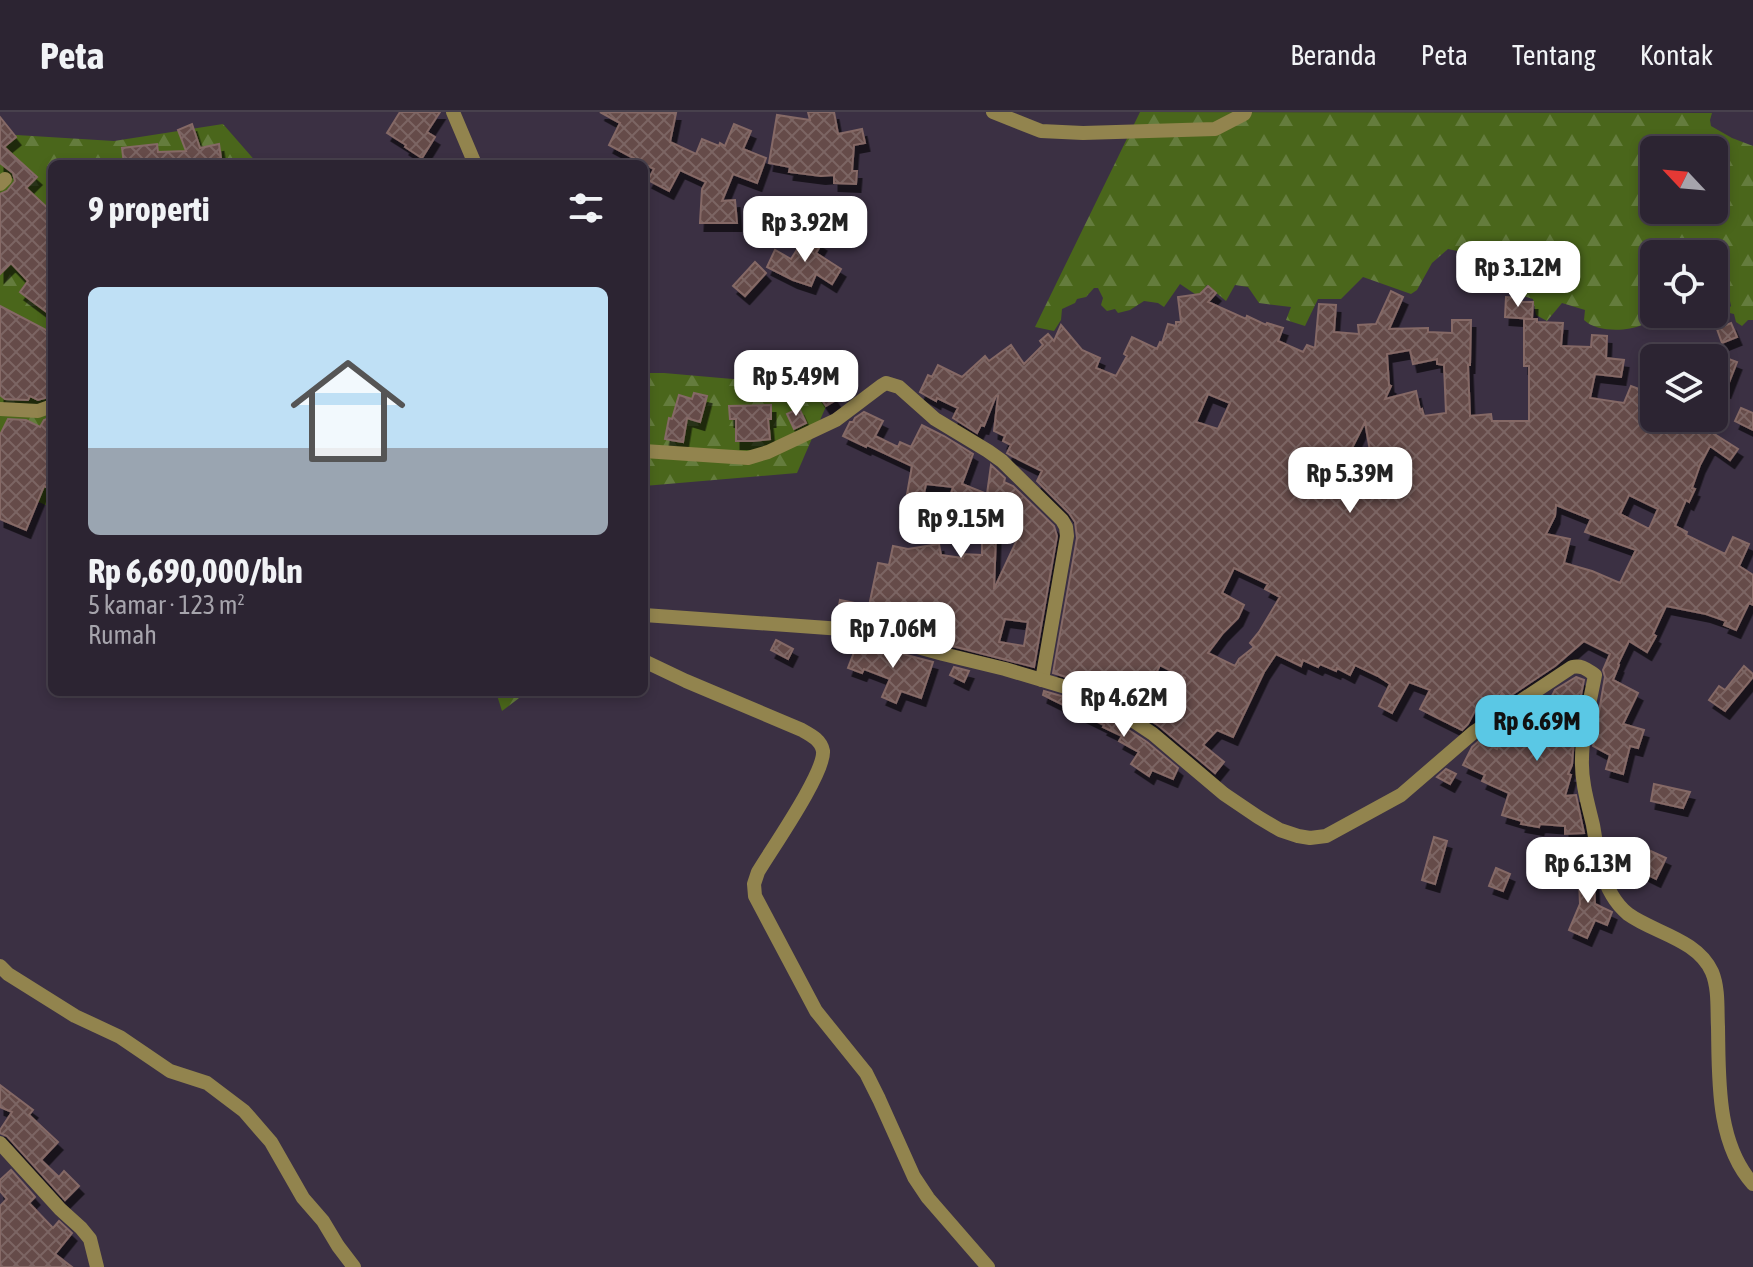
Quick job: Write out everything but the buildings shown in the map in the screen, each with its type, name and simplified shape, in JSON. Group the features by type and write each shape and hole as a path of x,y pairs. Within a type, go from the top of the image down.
{"street":[{"path":"453,112 473,160"},
{"path":"993,112 1041,131 1083,133 1215,129 1245,112"},
{"path":"648,451 748,458 768,452 836,420 886,383 899,387 935,419 1002,461 1065,523 1067,536 1042,680"},
{"path":"0,409 38,411 48,407"},
{"path":"648,615 856,630 1079,691 1111,706 1153,734 1224,794 1258,817 1280,830 1310,838 1326,836 1401,795 1474,732 1572,667 1581,666 1595,675 1582,762 1585,790 1605,879 1612,895 1630,915 1693,950 1712,972 1717,996 1719,1085 1723,1115 1731,1144 1753,1184"},
{"path":"648,663 802,730 819,742 823,750 822,759 811,787 758,872 754,884 755,896 816,1011 866,1073 914,1177 928,1198 988,1267"},
{"path":"0,966 64,1010 120,1037 170,1071 207,1083 244,1111 271,1142 303,1198 323,1221 354,1267"},
{"path":"0,1143 90,1239 97,1267"}],"green space":[{"path":"1140,112 1712,113 1711,126 1753,146 1753,320 1742,326 1736,322 1734,314 1728,313 1731,306 1728,240 1640,240 1640,326 1620,330 1589,324 1584,320 1585,310 1562,303 1547,321 1536,315 1533,299 1494,287 1490,283 1490,269 1484,263 1468,261 1462,252 1448,249 1432,263 1417,290 1411,294 1363,277 1341,299 1318,299 1305,326 1286,320 1291,307 1259,303 1248,287 1235,285 1226,301 1207,285 1198,296 1180,284 1164,307 1144,301 1118,313 1115,309 1107,311 1101,305 1103,298 1098,288 1094,288 1086,297 1062,309 1061,320 1054,331 1035,327"},
{"path":"223,124 254,160 48,160 48,506 0,484 0,134 114,141"},
{"path":"648,373 834,388 797,473 648,486"},
{"path":"497,696 522,696 502,711"}]}
